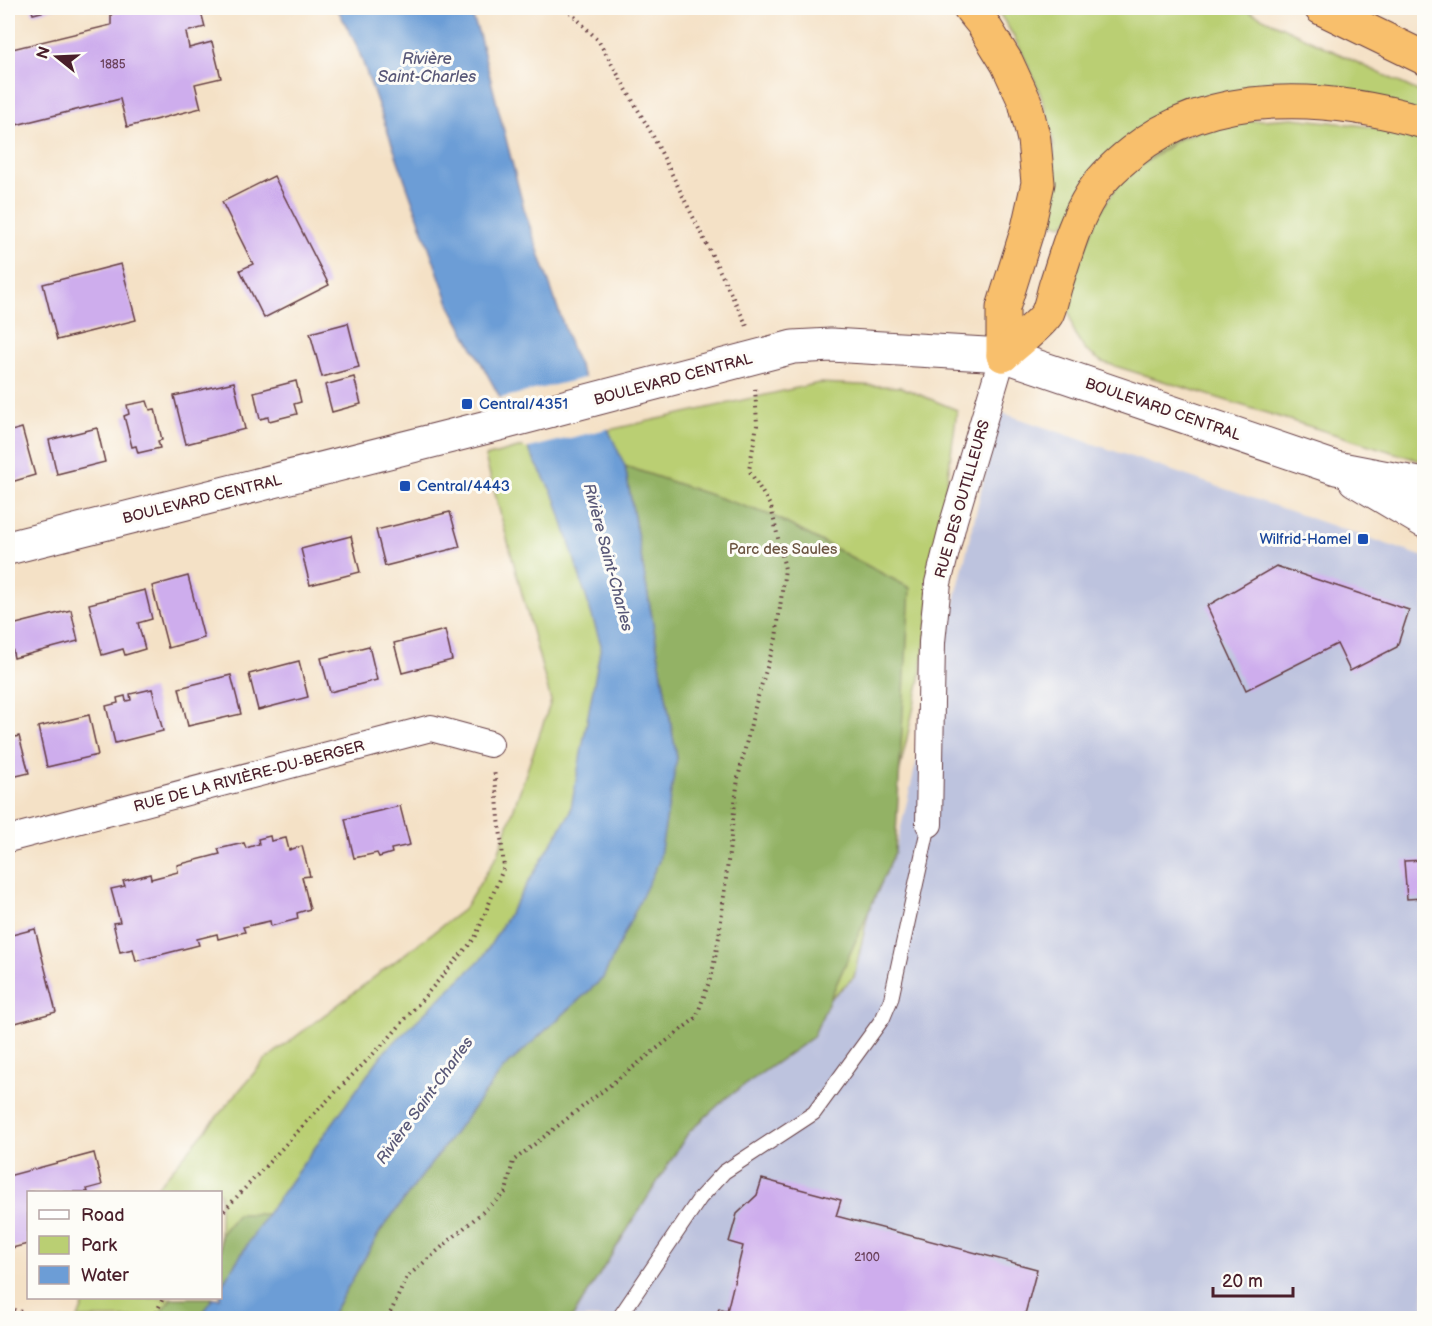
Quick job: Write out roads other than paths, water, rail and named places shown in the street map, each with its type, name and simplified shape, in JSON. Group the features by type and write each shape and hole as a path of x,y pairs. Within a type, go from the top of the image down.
{"highway":[{"path":"970,8 983,24 1007,63 1025,102 1034,140 1038,183 1029,228 1003,308 1004,355"},
{"path":"1321,8 1425,58"},
{"path":"1004,355 1046,315 1072,233 1091,193 1118,163 1145,141 1170,127 1198,116 1237,106 1291,101 1357,106 1425,122"}],"street":[{"name":"BOULEVARD CENTRAL","path":"8,548 793,347 831,345 1004,355 1336,468 1425,485"},
{"name":"RUE DES OUTILLEURS","path":"929,824 932,642 938,583 954,520 1004,355"},
{"name":"BOULEVARD CENTRAL","path":"1336,468 1425,521"},
{"name":"RUE DE LA RIVIÈRE-DU-BERGER","path":"8,839 431,728 490,744"}],"lane":[{"path":"619,1318 700,1198 724,1172 814,1113 883,1018 891,999 929,824"}],"water":[{"name":"Rivière Saint-Charles","path":"337,8 469,8 479,34 524,209 572,350 625,466 677,758 659,861 603,978 503,1069 381,1230 330,1318 200,1318 212,1299 222,1299 222,1284 267,1214 383,1053 483,957 570,813 601,645 556,500 450,306 357,46"}],"place":[{"name":"Central/4351","path":"467,404"},
{"name":"Central/4443","path":"405,486"},
{"name":"Wilfrid-Hamel","path":"1363,539"}],"park label":[{"name":"Parc des Saules","path":"783,549"}]}
